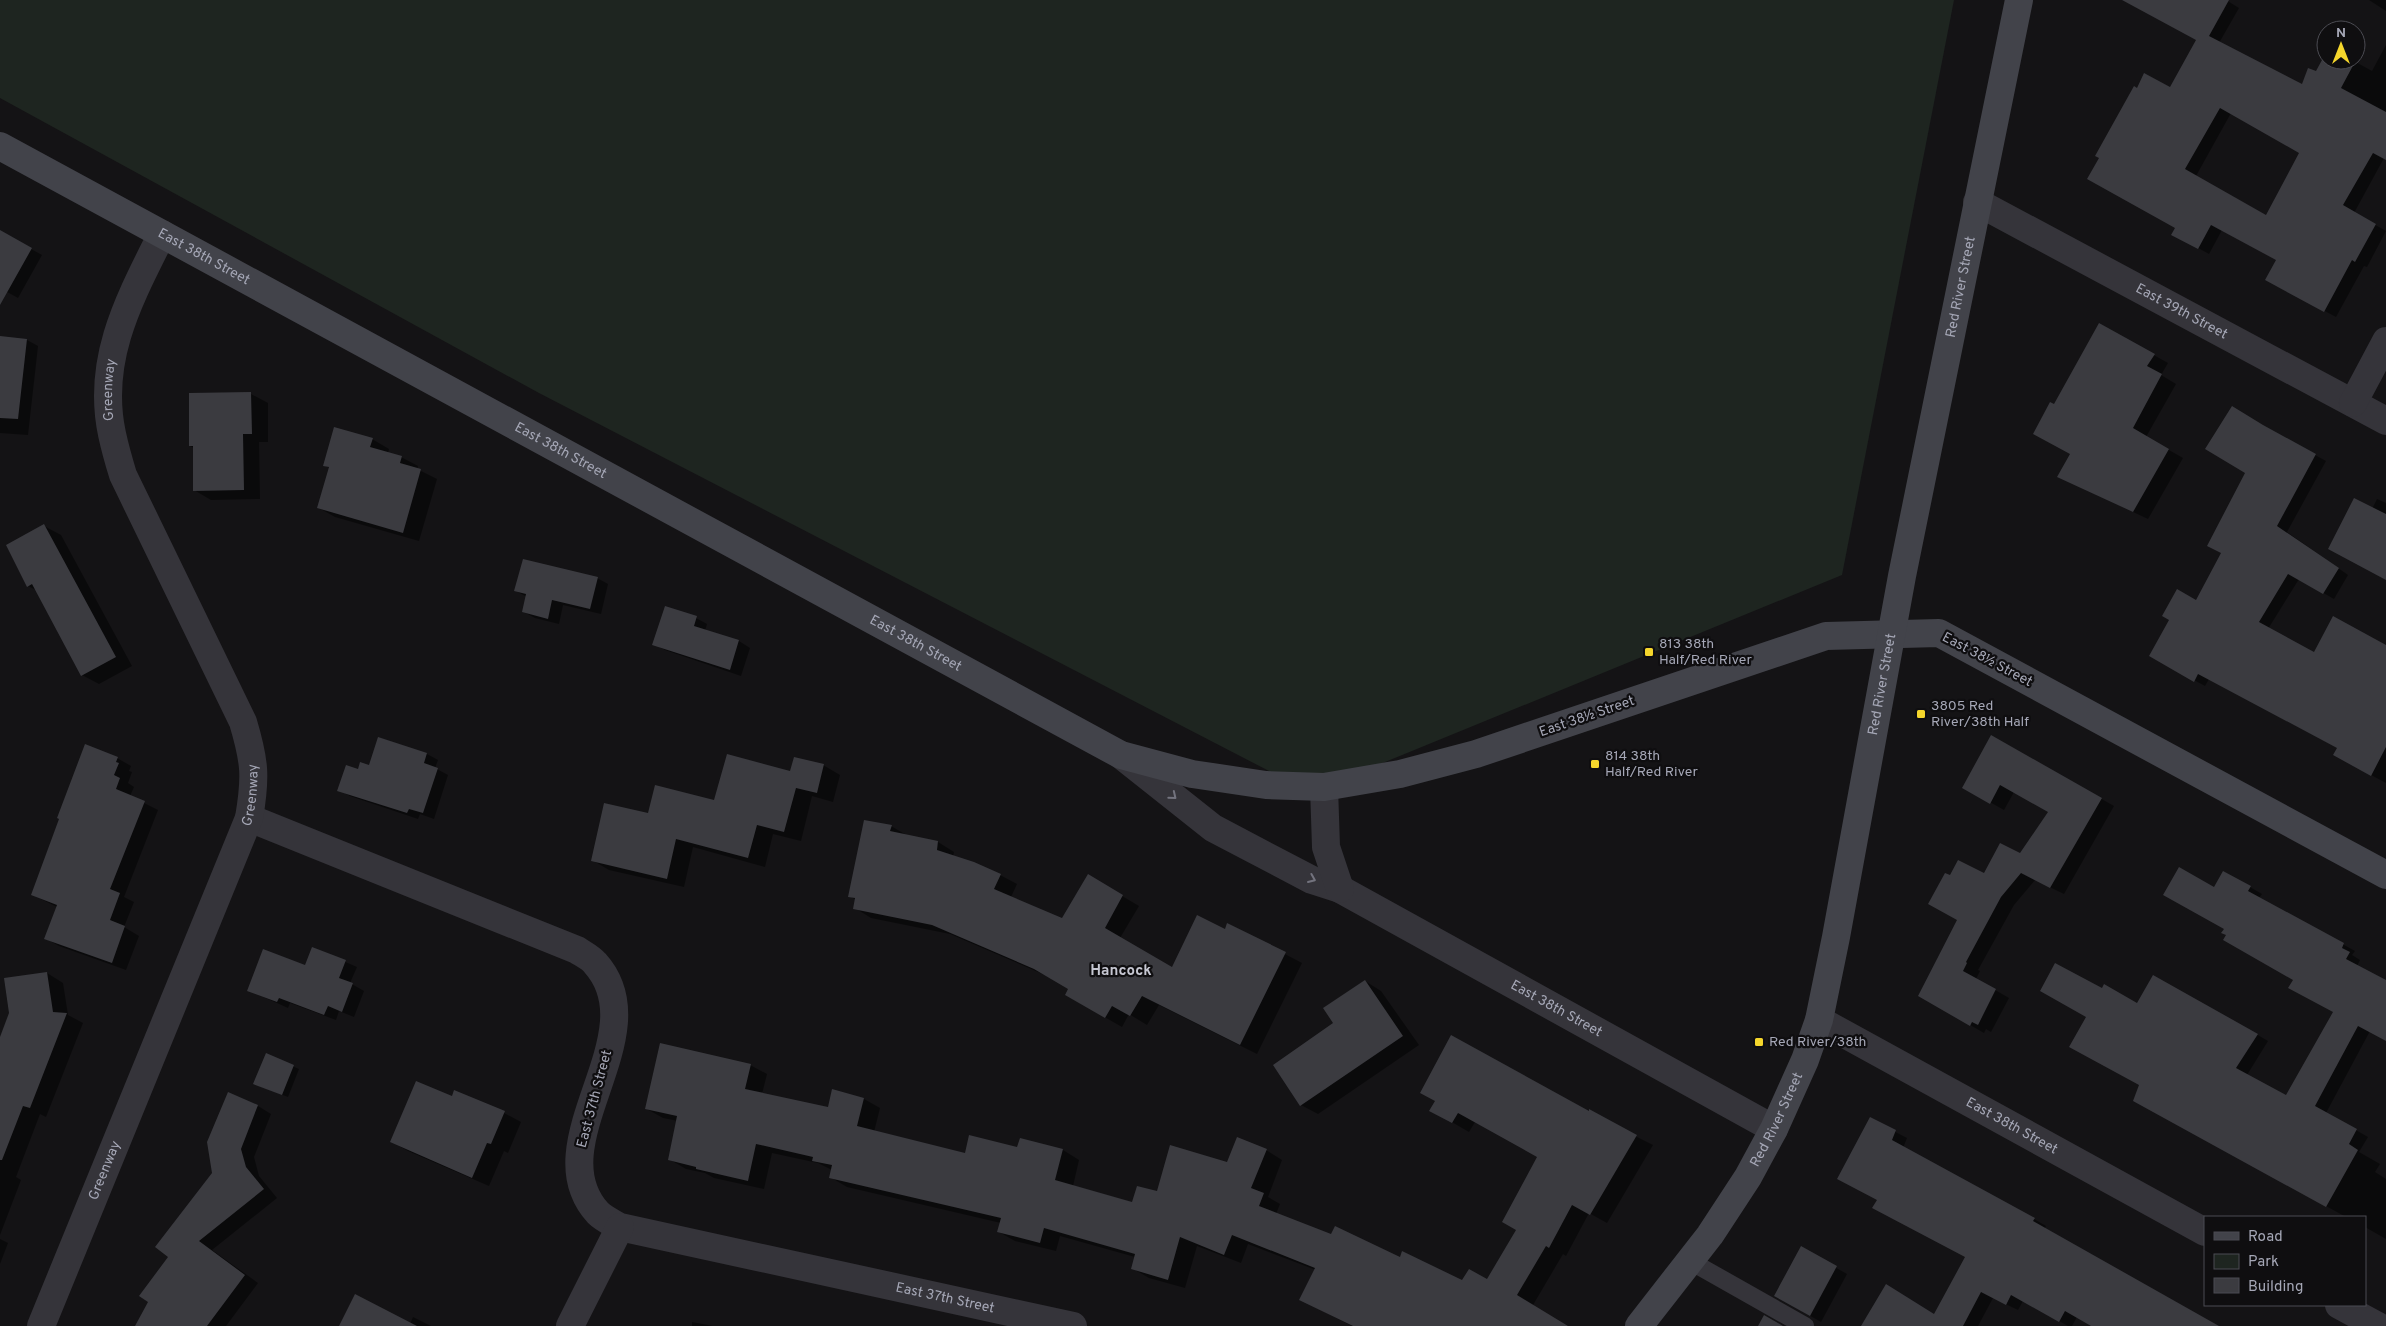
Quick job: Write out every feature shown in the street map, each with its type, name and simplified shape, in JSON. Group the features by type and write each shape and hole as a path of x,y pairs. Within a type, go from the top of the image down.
{"street":[{"name":"Red River Street","path":"1640,1326 1710,1234 1748,1177 1774,1129 1805,1060 1819,1020 1891,635 2019,0"},
{"name":"East 38th Street","path":"0,146 1121,755 1213,828 1312,880 1340,889 1774,1129"},
{"name":"East 39th Street","path":"1977,202 2386,421"},
{"name":"Greenway","path":"41,1326 248,818 254,785 253,756 243,722 123,475 111,433 108,392 111,351 125,308 162,234"},
{"path":"2353,403 2386,341"},
{"name":"East 38½ Street","path":"1324,787 1400,774 1476,754 1826,636 1939,634 2386,875"},
{"name":"East 38th Street","path":"1121,755 1192,774 1266,785 1324,787"},
{"path":"1324,787 1326,847 1340,889"},
{"name":"East 37th Street","path":"248,818 577,950 595,962 607,980 614,1004 614,1026 580,1148 580,1173 586,1195 598,1213 620,1227 1073,1326"},
{"name":"East 38th Street","path":"1819,1020 2204,1231"},
{"path":"570,1326 620,1227"},
{"path":"2341,1306 2378,1326"}],"lane":[{"path":"1690,1261 1805,1326"}],"green space":[{"path":"0,0 1954,0 1842,575 1324,787 1298,786 539,393 0,98"}],"building":[{"path":"2122,0 2229,0 2209,36 2302,84 2308,68 2316,71 2351,70 2341,88 2386,112 2386,160 2373,153 2343,205 2376,224 2355,262 2352,260 2324,312 2265,280 2276,260 2211,225 2198,249 2171,235 2175,228 2087,179 2099,158 2095,156 2134,86 2137,88 2144,73 2170,87 2196,40","holes":["2220,108 2299,153 2266,215 2185,169"]},
{"path":"0,230 32,248 0,305"},
{"path":"2099,323 2155,354 2147,366 2162,374 2133,428 2169,449 2133,512 2057,477 2070,454 2033,434 2050,402 2054,404"},
{"path":"0,336 27,339 18,419 0,418"},
{"path":"251,392 252,434 243,434 244,490 193,491 193,446 189,446 189,393"},
{"path":"2232,406 2316,454 2277,526 2339,568 2323,594 2288,574 2259,622 2314,652 2333,616 2386,645 2386,747 2371,776 2333,755 2337,748 2198,674 2194,682 2149,656 2169,620 2162,616 2177,589 2196,600 2221,553 2207,546 2245,473 2205,449"},
{"path":"334,427 373,438 370,447 402,456 400,463 421,469 403,533 317,508 329,467 323,466"},
{"path":"2354,498 2386,514 2386,580 2328,549"},
{"path":"44,524 116,657 81,676 32,584 27,587 6,545"},
{"path":"523,559 598,577 590,609 552,600 548,619 522,612 526,594 514,591"},
{"path":"665,606 697,616 694,626 739,640 730,670 652,645"},
{"path":"1991,735 2102,798 2050,888 2021,873 2001,897 1963,971 1996,989 1978,1025 1972,1022 1970,1026 1918,996 1957,920 1928,904 1945,873 1950,875 1958,860 1984,873 2000,843 2020,853 2048,812 2000,785 1990,804 1962,788"},
{"path":"378,737 427,753 424,763 438,768 423,813 409,809 407,813 337,791 346,765 358,769 360,762 369,765"},
{"path":"85,744 118,757 116,762 119,763 114,775 120,778 116,789 145,801 110,889 120,893 110,920 125,926 112,963 44,939 57,905 31,895"},
{"path":"727,754 790,771 794,757 824,764 817,793 796,788 784,832 757,825 748,858 676,839 667,879 591,861 604,803 648,813 655,785 714,800"},
{"path":"864,820 892,825 890,831 938,841 937,850 974,862 1001,874 994,889 1062,918 1088,874 1123,895 1105,928 1172,967 1197,915 1225,929 1227,923 1286,952 1240,1045 1142,996 1130,1016 1112,1006 1105,1018 1065,995 1068,989 1034,969 932,925 853,909 855,898 848,897"},
{"path":"2179,867 2214,887 2223,871 2251,886 2248,891 2344,943 2342,948 2350,952 2346,959 2386,980 2386,1041 2358,1026 2315,1106 2357,1129 2349,1144 2358,1150 2326,1207 2133,1101 2139,1085 2069,1047 2086,1017 2040,991 2055,963 2102,988 2104,984 2137,1003 2153,975 2258,1034 2236,1068 2286,1095 2333,1012 2288,988 2293,980 2223,940 2226,935 2221,933 2224,929 2163,895"},
{"path":"312,947 346,960 339,978 353,983 342,1012 328,1006 324,1015 279,998 277,1002 247,991 263,949 305,965"},
{"path":"47,972 53,1012 67,1013 30,1108 23,1106 2,1160 0,1160 0,1037 9,1013 4,978"},
{"path":"1365,980 1403,1036 1300,1106 1273,1065 1333,1023 1323,1008"},
{"path":"1451,1035 1589,1111 1589,1109 1637,1135 1590,1215 1572,1205 1549,1248 1546,1246 1517,1295 1568,1326 1353,1326 1299,1300 1315,1268 1232,1235 1224,1255 1180,1237 1168,1280 1131,1269 1135,1254 1044,1228 1040,1243 997,1232 1001,1218 829,1178 832,1165 812,1161 813,1157 756,1144 748,1181 696,1169 696,1167 668,1160 677,1116 645,1109 660,1043 751,1064 745,1089 828,1107 832,1089 864,1098 857,1126 965,1153 969,1135 1017,1147 1020,1138 1063,1149 1055,1180 1132,1202 1137,1186 1157,1191 1170,1145 1227,1162 1237,1137 1267,1149 1251,1188 1264,1193 1259,1206 1331,1234 1335,1226 1400,1257 1402,1251 1462,1280 1469,1269 1487,1279 1516,1230 1502,1222 1537,1157 1458,1113 1452,1123 1429,1111 1435,1101 1420,1093"},
{"path":"266,1053 294,1065 282,1095 253,1084"},
{"path":"416,1081 452,1096 454,1090 505,1111 491,1144 487,1143 472,1178 390,1142"},
{"path":"228,1092 258,1105 241,1149 246,1167 264,1189 199,1241 245,1275 207,1326 135,1326 148,1302 139,1296 168,1257 155,1247 212,1173 207,1142"},
{"path":"1870,1117 1896,1130 1892,1140 2035,1218 2033,1221 2219,1326 2091,1326 2065,1311 2059,1322 2011,1295 2006,1305 1981,1292 1963,1326 1861,1326 1886,1284 1934,1314 1965,1257 1872,1208 1877,1200 1837,1179"},
{"path":"1801,1246 1837,1266 1810,1316 1774,1296"},
{"path":"355,1294 417,1326 339,1326"},
{"path":"1764,1315 1783,1326 1758,1326"}],"place":[{"name":"813 38th Half/Red River","path":"1649,652"},
{"name":"3805 Red River/38th Half","path":"1921,714"},
{"name":"814 38th Half/Red River","path":"1595,764"},
{"name":"Red River/38th","path":"1759,1042"}],"district":[{"name":"Hancock","path":"1121,971"}]}
